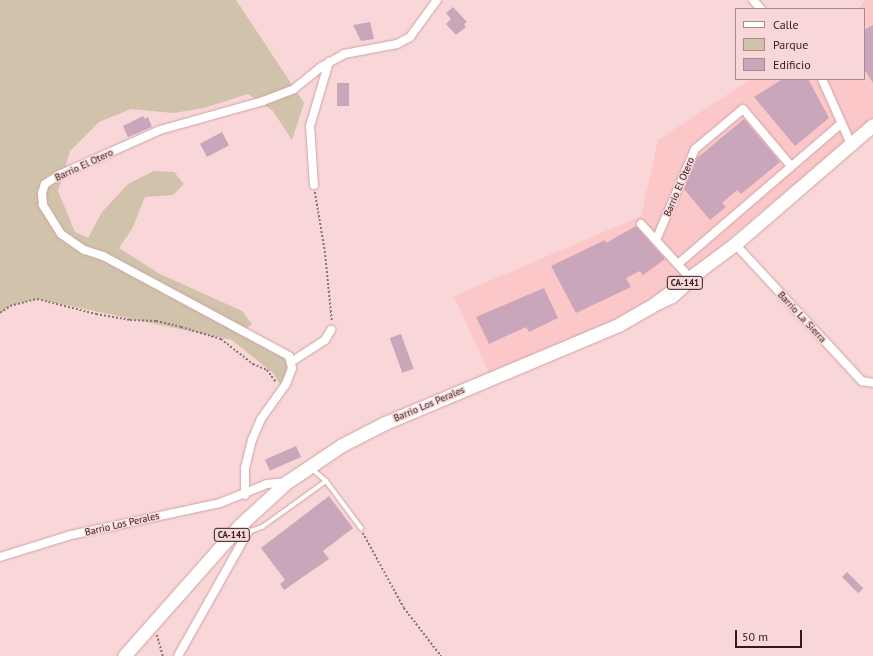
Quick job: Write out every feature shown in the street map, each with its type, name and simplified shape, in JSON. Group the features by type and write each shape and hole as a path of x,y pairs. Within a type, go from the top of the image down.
{"main road":[{"name":"CA-141","path":"640,313 691,278 734,244 873,125"},
{"name":"Barrio Los Perales","path":"124,656 149,626 287,482 310,466 342,445 385,423 613,327 640,313"}],"street":[{"name":"Barrio El Otero","path":"291,362 282,350 73,242 61,234 43,205 42,193 45,184 58,175 160,130 263,101 294,89 329,62 344,54 397,44 410,37 437,0"},
{"path":"753,0 760,8"},
{"path":"314,184 310,126 329,62"},
{"path":"822,80 850,144"},
{"name":"Barrio El Otero","path":"656,240 695,148 743,110 791,166"},
{"path":"678,264 841,124"},
{"path":"641,224 691,278"},
{"name":"Barrio La Sierra","path":"734,244 862,380 873,383"},
{"path":"245,495 245,468 252,440 261,419 280,393 292,368 291,362 325,340 331,330"},
{"name":"Barrio Los Perales","path":"0,557 71,535 220,503 245,495 267,484 287,482"},
{"name":"Barrio Los Perales","path":"178,656 244,528"}],"lane":[{"path":"640,313 657,311 674,301 701,279 711,262"},
{"path":"310,466 326,481 361,528"},
{"path":"244,528 262,527 326,481"}],"path":[{"path":"314,184 326,251 331,330"},
{"path":"0,313 10,306 37,299 130,320 156,321 211,336 221,339 253,364 267,370 276,381 280,393"},
{"path":"361,528 401,603 441,656"},
{"path":"149,626 160,640 163,656"}],"shaded area":[{"path":"865,0 873,0 873,118 685,276 608,324 489,373 454,296 641,216 658,140 749,80 865,80 865,8 859,8"}],"green space":[{"path":"0,0 236,0 304,103 292,140 273,111 248,94 204,108 173,113 131,109 99,122 70,151 58,191 75,232 88,238 102,212 128,184 154,171 174,172 184,184 173,195 145,197 132,229 119,248 160,274 242,311 252,324 243,331 286,359 288,372 282,387 274,374 232,340 37,299 10,306 0,314"}],"building":[{"path":"453,7 467,22 464,24 466,27 456,35 446,24 451,19 446,13"},
{"path":"370,22 374,39 361,41 353,25"},
{"path":"873,25 873,83 865,71 865,29"},
{"path":"781,80 809,80 829,118 795,146 754,97"},
{"path":"337,83 349,83 349,106 337,106"},
{"path":"143,116 145,119 148,117 152,127 128,137 123,126"},
{"path":"744,119 780,162 741,194 737,190 722,203 726,207 710,220 684,189 697,158"},
{"path":"222,132 229,145 207,157 200,144"},
{"path":"636,226 665,259 643,275 640,271 626,278 631,287 576,313 551,266 605,240 606,243"},
{"path":"544,288 558,318 529,332 526,327 489,344 476,317"},
{"path":"401,334 414,369 402,373 390,338"},
{"path":"296,446 301,457 270,471 265,460"},
{"path":"329,496 353,528 323,551 329,559 284,590 280,584 285,580 261,548"},
{"path":"847,572 863,588 858,593 842,577"}]}
